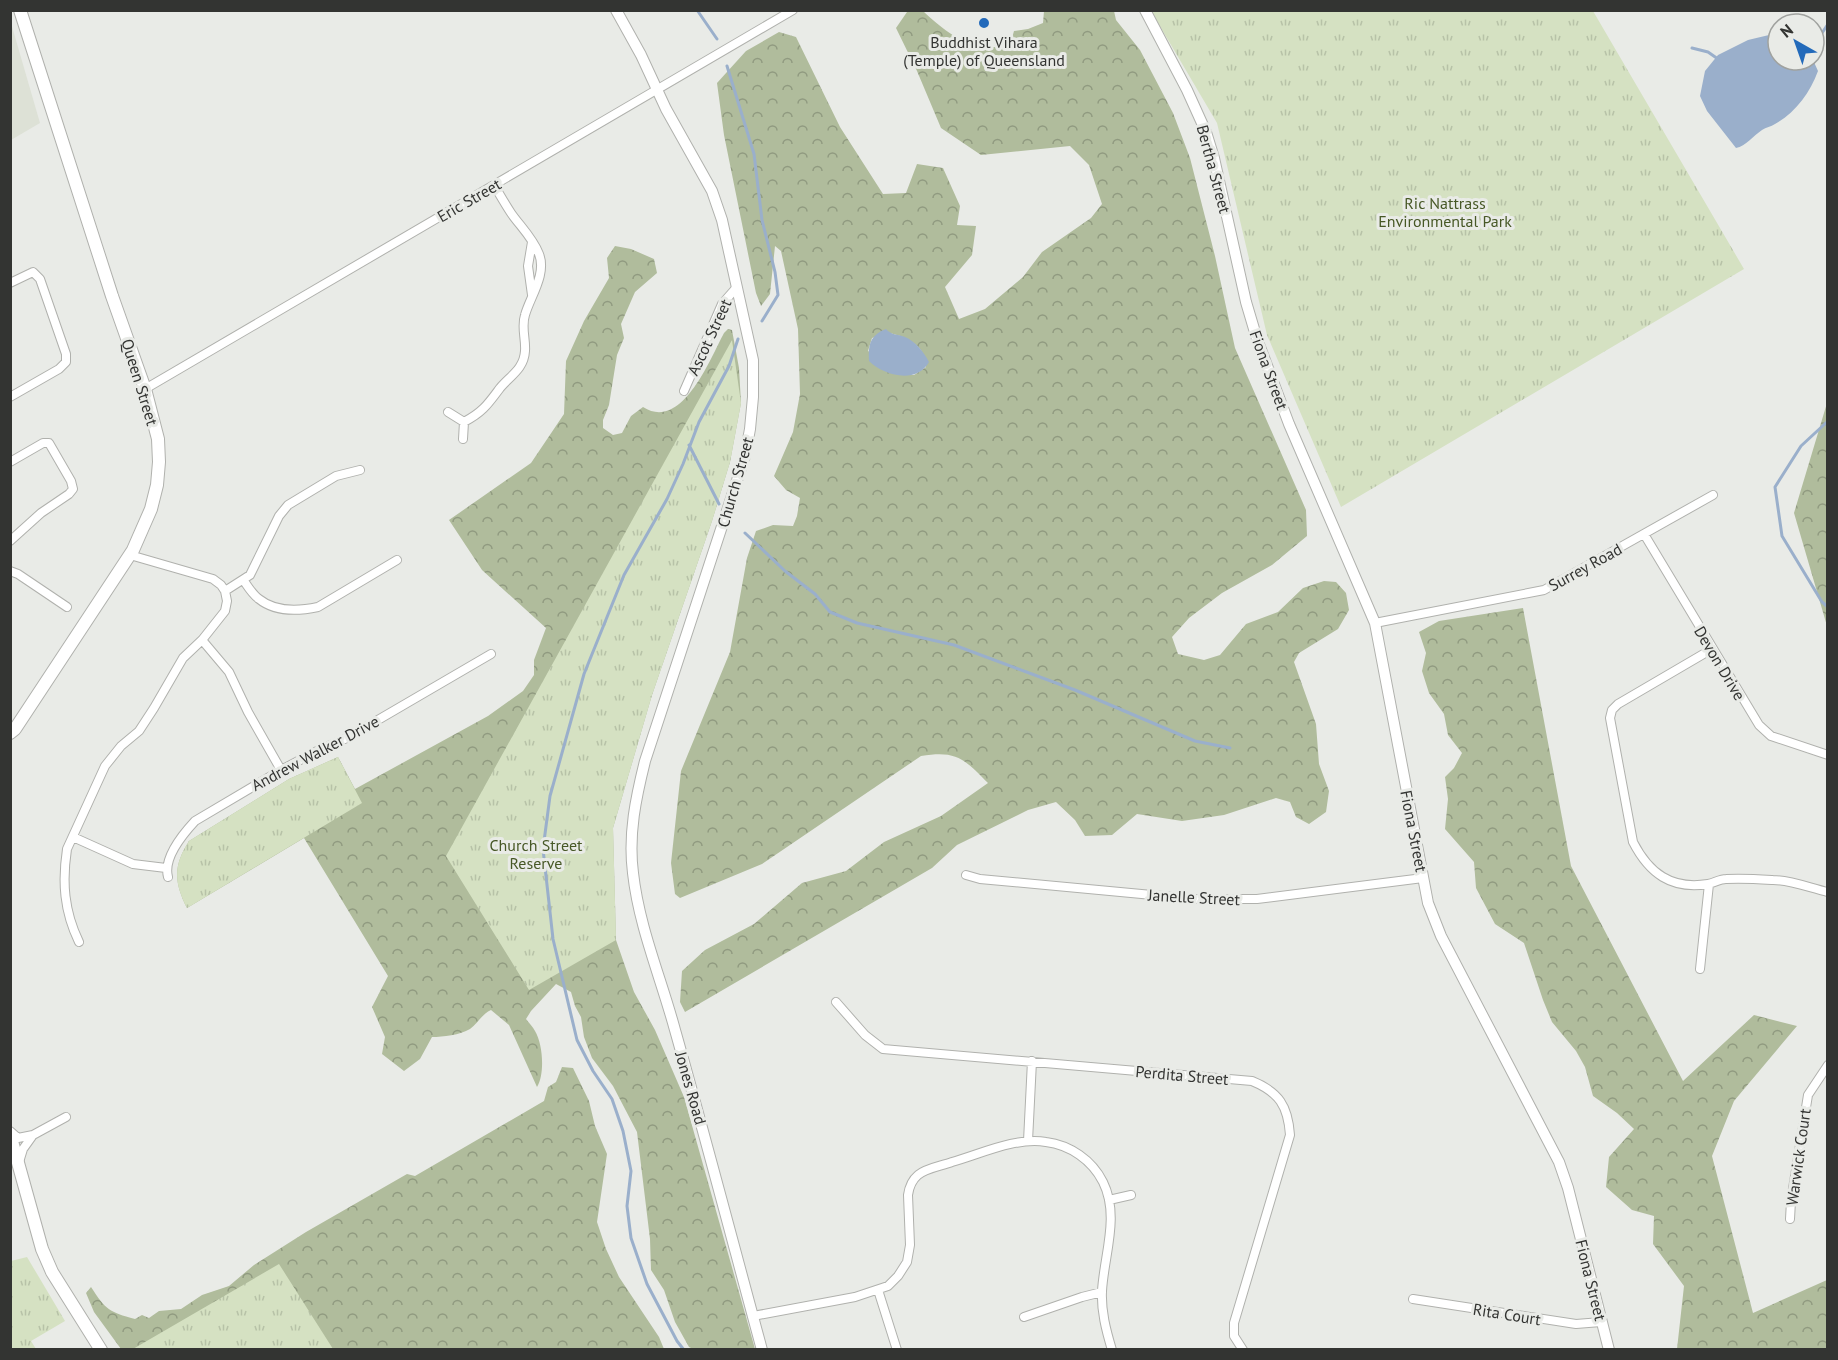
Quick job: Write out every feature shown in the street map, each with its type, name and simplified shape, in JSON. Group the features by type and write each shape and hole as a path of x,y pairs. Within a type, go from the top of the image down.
{"main road":[{"name":"Queen Street","path":"10,742 13,731 130,555 144,528 157,485 159,462 158,439 145,389 112,296 20,10"},
{"path":"10,1133 45,1257 100,1350"}],"street":[{"name":"Church Street","path":"616,10 712,191 722,220 753,360 750,429 741,466 645,761 632,826"},
{"name":"Eric Street","path":"145,389 793,10"},
{"name":"Bertha Street","path":"1145,10 1206,132 1214,158 1246,302"},
{"path":"464,422 488,406 499,389 516,373 522,363 525,352 523,322 541,266 540,256 532,242 494,185"},
{"path":"532,242 528,266 532,295"},
{"path":"10,283 33,272 40,279 66,354 66,362 59,369 10,397"},
{"name":"Ascot Street","path":"684,391 722,304 737,287"},
{"name":"Fiona Street","path":"1246,302 1269,375 1375,623 1428,903 1441,936 1559,1162 1568,1188 1609,1350"},
{"path":"448,412 464,422"},
{"path":"463,439 464,422"},
{"path":"10,462 43,443 48,443 71,481 73,489 41,513 10,541"},
{"path":"225,591 244,581 253,570 282,510 336,476 360,470"},
{"name":"Surrey Road","path":"1375,623 1544,591 1713,495"},
{"name":"Devon Drive","path":"1644,534 1759,725 1771,736 1827,755"},
{"path":"79,942 69,922 64,887 67,849 105,765 121,746 139,731 183,658 202,640 225,611 227,601 225,591 213,579 130,555"},
{"path":"244,581 258,599 275,608 303,610 318,608 397,560"},
{"path":"10,571 67,607"},
{"path":"202,640 229,672 248,712 281,770"},
{"path":"1712,649 1618,704 1612,710 1610,718 1633,842 1651,870 1669,881 1709,884 1723,879 1777,880 1827,892"},
{"name":"Andrew Walker Drive","path":"73,837 133,864 167,873 184,832 195,821 281,770 347,738 491,654"},
{"name":"Jones Road","path":"632,826 632,872 638,908 666,998 762,1350"},
{"name":"Janelle Street","path":"966,875 980,879 1195,899 1257,899 1423,878"},
{"path":"1700,969 1709,884"},
{"name":"Perdita Street","path":"836,1002 865,1035 883,1049 1252,1081 1268,1088 1283,1104 1289,1118 1290,1135 1234,1323 1234,1336 1243,1350"},
{"path":"1028,1141 1032,1061"},
{"name":"Warwick Court","path":"1790,1219 1808,1095 1827,1065"},
{"path":"10,1133 18,1138 33,1135 66,1117"},
{"path":"18,1164 23,1149 33,1135"},
{"path":"753,1316 855,1297 888,1286 907,1262 910,1245 908,1195 909,1188 918,1174 997,1148 1028,1141 1045,1141 1062,1145 1076,1152 1091,1164 1103,1182 1109,1200 1112,1217 1102,1292 1103,1315 1112,1350"},
{"path":"1109,1200 1131,1195"},
{"path":"878,1290 897,1350"},
{"path":"1024,1317 1102,1292"},
{"name":"Rita Court","path":"1413,1299 1576,1324 1601,1322"}],"shaded area":[{"path":"11,23 40,123 10,140"}],"green space":[{"path":"923,11 957,38 988,48 1010,45 1014,31 1043,23 1044,11 1114,11 1116,20 1140,50 1173,113 1190,158 1235,348 1306,510 1307,536 1272,565 1222,593 1189,618 1172,637 1178,654 1204,660 1220,655 1246,624 1278,612 1303,588 1324,581 1336,582 1346,593 1349,610 1338,629 1299,653 1294,662 1316,724 1319,764 1329,791 1326,812 1309,824 1296,817 1290,802 1276,798 1224,815 1182,821 1137,814 1112,835 1085,836 1075,820 1056,802 1028,810 957,845 932,868 685,1012 680,1002 682,971 705,950 754,924 802,883 846,871 884,842 941,816 988,783 959,758 943,754 921,756 762,864 680,898 675,894 671,863 681,771 730,652 747,558 756,531 773,525 793,526 800,498 786,490 774,476 793,432 800,394 798,329 781,251 775,246 770,294 761,306 756,293 724,135 717,83 746,51 779,32 796,37 840,127 883,194 906,193 917,164 943,168 960,206 957,225 976,226 972,255 945,287 959,319 985,309 1023,277 1042,252 1091,218 1102,204 1089,165 1070,146 981,155 941,128 896,28 907,12","holes":["889,333 909,340 919,348 923,353 926,367 914,375 908,375 868,351 872,338"]},
{"name":"Ric Nattrass Environmental Park","path":"1151,11 1593,11 1744,269 1341,507 1267,335 1217,123"},
{"path":"615,246 631,249 654,259 657,273 635,292 621,324 624,338 617,355 603,428 613,435 622,433 631,416 643,407 657,412 670,410 682,401 703,374 728,329 732,330 739,368 741,403 730,462 652,695 613,828 616,940 634,992 655,1030 684,1097 755,1349 693,1349 689,1347 675,1322 664,1290 651,1270 650,1239 637,1132 613,1086 592,1058 584,1037 581,1017 571,992 556,984 526,1019 538,1037 541,1051 542,1067 537,1087 509,1025 491,1010 466,1031 432,1037 420,1059 404,1071 382,1054 385,1037 372,1007 388,976 304,838 187,908 178,882 180,858 189,841 289,779 338,757 355,789 488,716 523,691 534,675 534,660 546,628 482,570 449,520 531,463 564,414 566,361 584,321 609,278 607,258"},
{"name":"Church Street Reserve","path":"732,340 741,403 730,462 652,695 613,828 616,940 529,990 446,856"},
{"path":"1827,403 1827,626 1794,513"},
{"path":"1523,608 1571,866 1683,1081 1754,1015 1797,1026 1734,1101 1712,1156 1753,1313 1827,1280 1827,1349 1677,1349 1684,1286 1653,1244 1654,1216 1632,1210 1606,1187 1609,1157 1634,1129 1617,1113 1593,1096 1585,1067 1576,1051 1552,1022 1524,943 1495,924 1476,888 1474,862 1445,829 1448,799 1445,777 1454,768 1462,753 1448,735 1444,714 1429,693 1422,671 1426,653 1419,632 1439,621"},
{"path":"338,757 362,803 187,908 177,874 180,858 189,841 289,779"},
{"path":"562,1067 573,1068 589,1101 595,1126 607,1154 597,1222 606,1249 619,1277 659,1337 664,1349 121,1349 94,1312 86,1293 91,1287 109,1309 135,1319 142,1315 149,1318 159,1311 181,1309 202,1295 229,1286 254,1265 306,1232 407,1174 415,1176 544,1101 548,1087 556,1082"},
{"path":"27,1257 65,1321 31,1341 36,1349 11,1349 11,1261"},
{"path":"279,1264 333,1349 133,1349"}],"water":[{"path":"1766,36 1766,72 1818,72 1806,95 1789,114 1736,148 1707,111 1700,96 1705,71 1718,55 1748,40"},
{"path":"886,329 909,339 919,347 929,362 923,369 916,374 891,374 869,361 871,341 876,334"}],"waterway":[{"path":"697,10 717,39"},
{"path":"1692,48 1708,52 1718,59"},
{"path":"727,66 754,154 762,220 775,272 778,295 762,321"},
{"path":"684,1350 647,1284 631,1238 627,1206 631,1171 623,1131 612,1099 593,1071 577,1040 553,939 543,849 550,796 584,674 624,575 667,499 699,422 729,366 738,339"},
{"path":"1828,421 1801,446 1775,487 1782,536 1822,602 1828,607"},
{"path":"689,445 719,504"},
{"path":"745,533 785,571 815,594 830,612 857,623 954,645 1075,690 1195,741 1230,748"}],"place":[{"name":"Buddhist Vihara (Temple) of Queensland","path":"984,23"}]}
